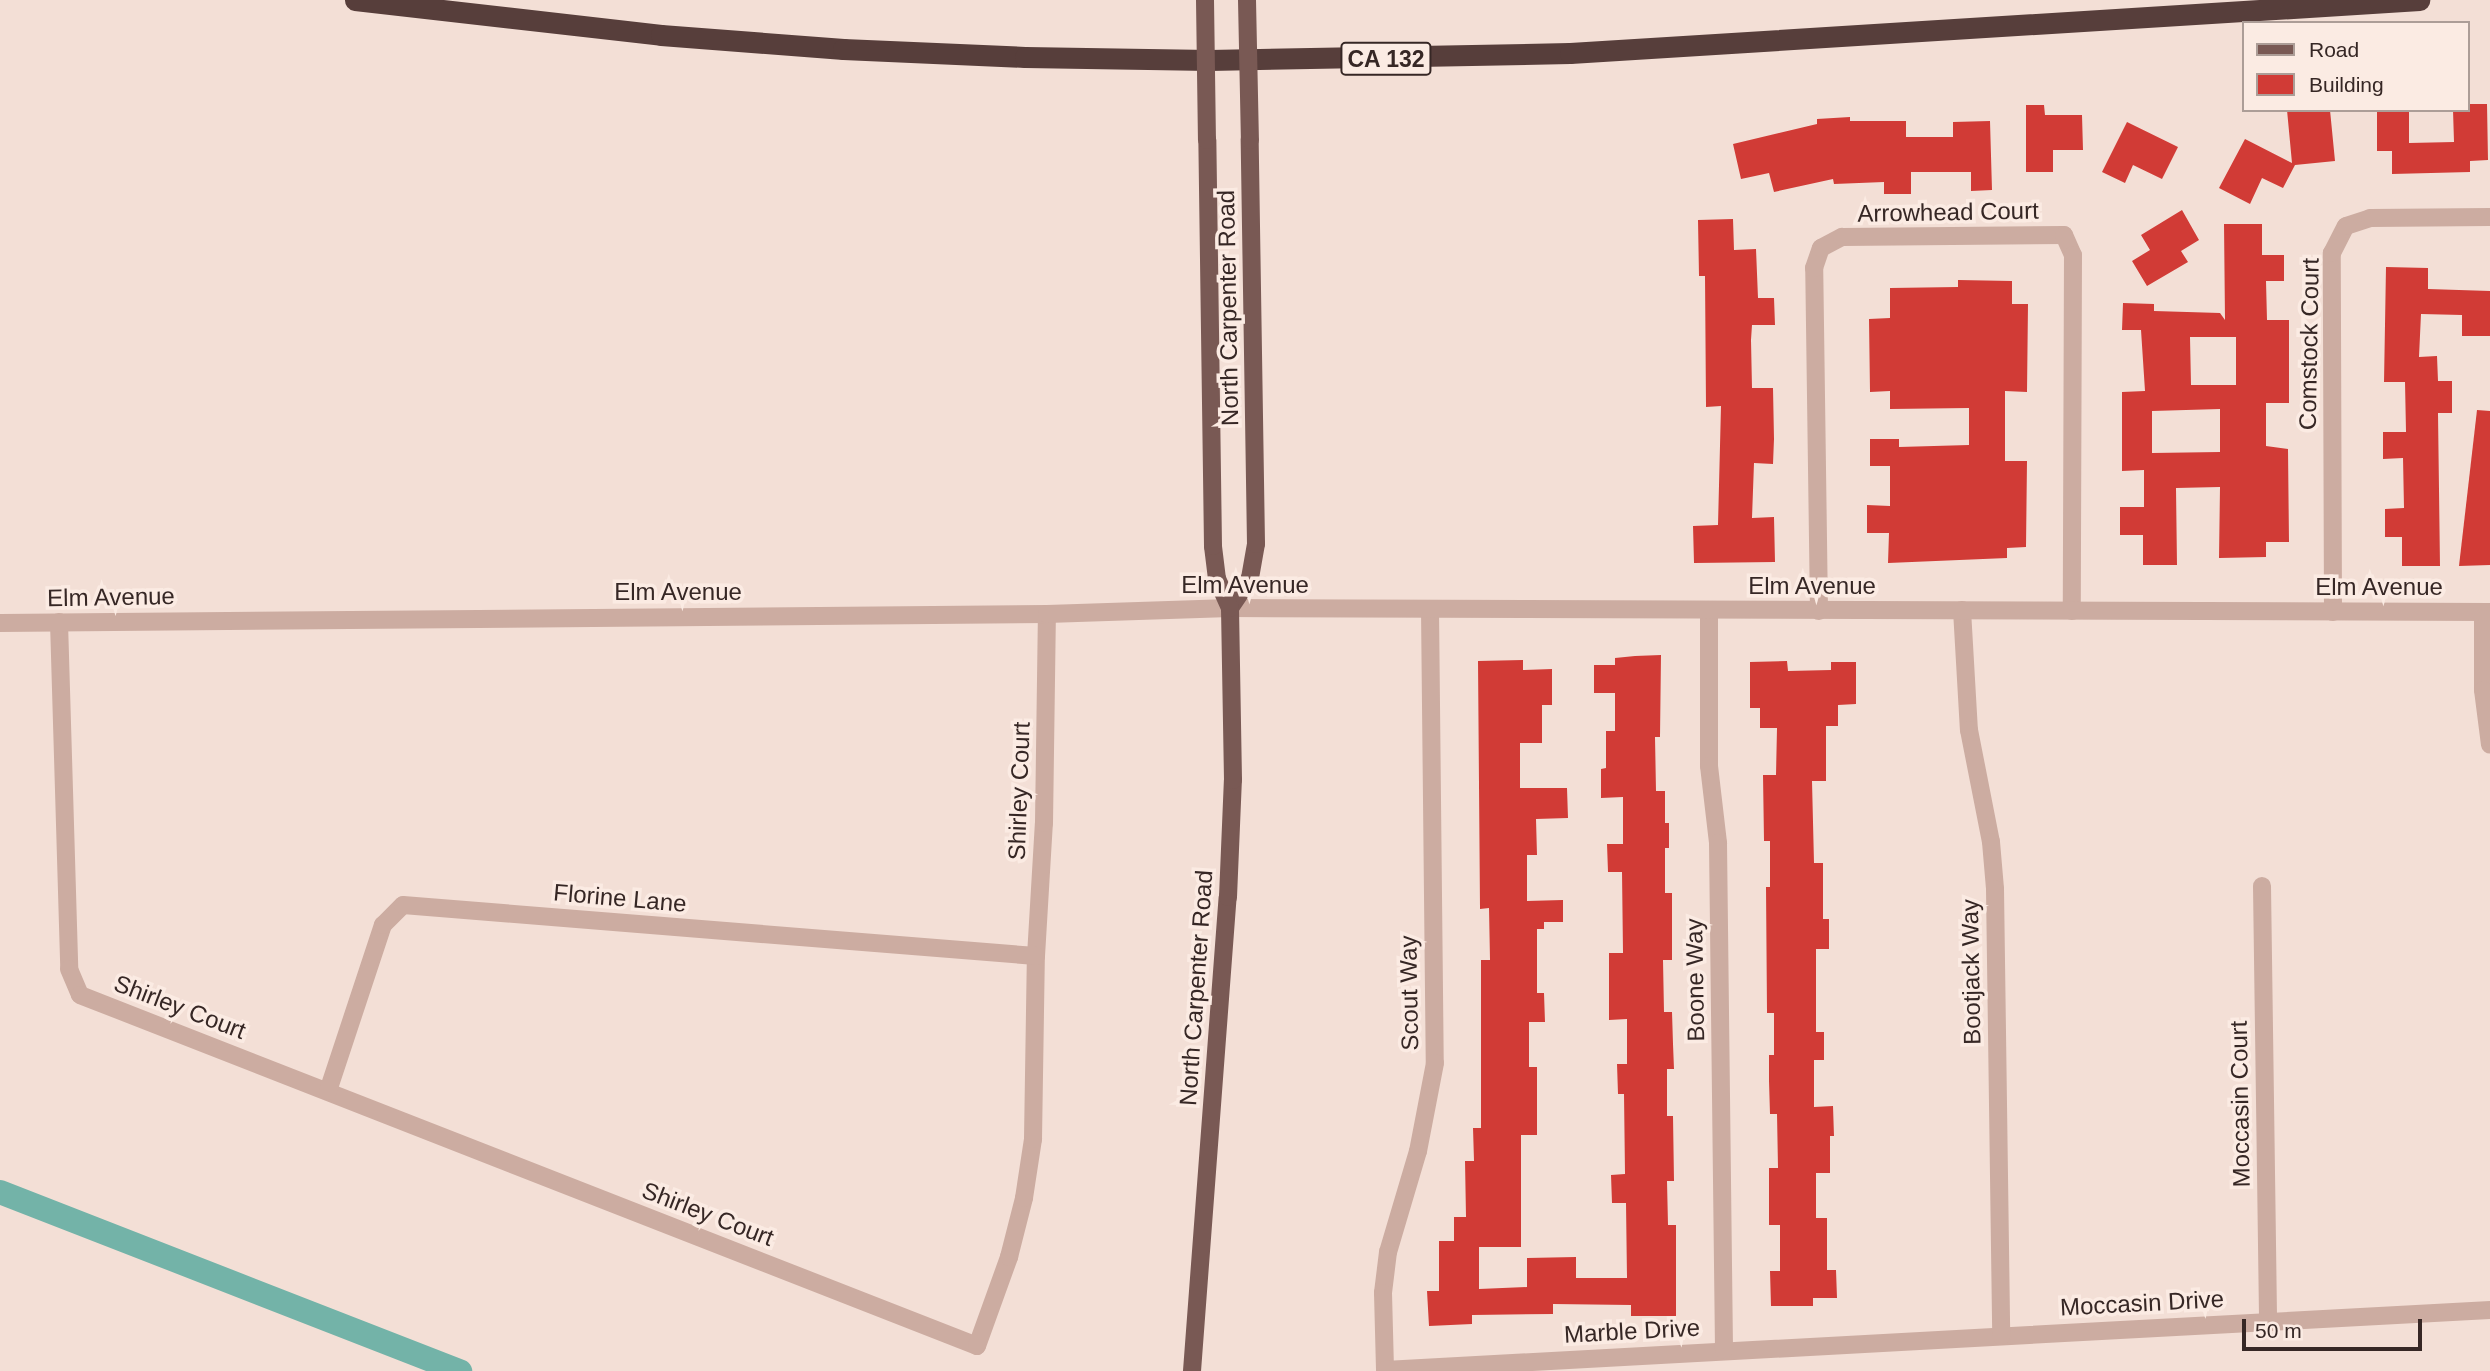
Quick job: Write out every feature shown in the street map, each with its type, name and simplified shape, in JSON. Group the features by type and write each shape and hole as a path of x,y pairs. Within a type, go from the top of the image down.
{"highway":[{"name":"CA 132","path":"355,0 648,33 830,48 1025,57 1209,60 1570,53 2419,0"}],"main road":[{"name":"North Carpenter Road","path":"1192,1371 1228,897 1233,780 1230,608 1217,579 1213,546 1205,0"},
{"name":"North Carpenter Road","path":"1230,608 1250,578 1256,544 1247,0"}],"street":[{"name":"Comstock Court","path":"2333,612 2332,253 2346,226 2370,218 2490,217"},
{"name":"Arrowhead Court","path":"1819,611 1814,268 1821,248 1842,237 2064,235 2073,255 2072,611"},
{"name":"Elm Avenue","path":"0,623 1047,614 1230,608 2487,612"},
{"name":"Scout Way","path":"1385,1370 1383,1304 1389,1249 1418,1151 1434,1063 1430,609"},
{"name":"Boone Way","path":"1709,610 1709,766 1718,843 1724,1350"},
{"name":"Bootjack Way","path":"1962,610 1969,730 1992,842 1995,889 2001,1336"},
{"path":"2487,612 2483,690 2490,745"},
{"name":"Shirley Court","path":"59,622 69,969 80,995 977,1346 1009,1257 1024,1198 1033,1139 1036,956 1044,823 1047,614"},
{"name":"Moccasin Court","path":"2262,886 2267,1321"},
{"name":"Florine Lane","path":"328,1091 383,925 403,905 1036,956"},
{"name":"Moccasin Drive","path":"1882,1342 2490,1310"},
{"name":"Marble Drive","path":"1385,1370 1882,1342"}],"building":[{"path":"2469,104 2487,104 2488,160 2470,161 2470,172 2392,174 2392,151 2377,151 2377,112 2409,112 2409,143 2454,142 2453,112 2469,112"},
{"path":"2026,105 2044,105 2045,115 2082,115 2083,150 2053,150 2053,172 2026,172"},
{"path":"2287,112 2330,112 2335,161 2295,165 2283,188 2262,178 2250,204 2219,188 2245,139 2292,163"},
{"path":"1850,117 1850,121 1906,121 1906,137 1953,137 1953,122 1990,121 1992,190 1971,191 1971,172 1911,172 1911,194 1884,194 1884,182 1834,184 1833,179 1774,192 1769,173 1741,179 1733,144 1817,124 1817,119"},
{"path":"2127,122 2178,147 2162,179 2133,165 2125,183 2102,172"},
{"path":"2182,210 2199,240 2181,251 2188,262 2147,286 2132,261 2150,250 2141,235"},
{"path":"1733,219 1734,250 1756,249 1758,298 1774,298 1775,325 1752,325 1751,340 1752,388 1773,388 1774,439 1773,464 1754,463 1752,518 1774,517 1775,562 1694,563 1693,526 1718,525 1721,406 1706,407 1705,276 1699,276 1698,220"},
{"path":"2224,224 2262,224 2262,255 2284,255 2284,281 2266,281 2267,320 2289,320 2289,403 2266,403 2266,446 2288,449 2289,542 2266,542 2266,557 2219,558 2220,487 2176,488 2177,565 2143,565 2143,535 2120,535 2120,507 2144,507 2144,470 2122,471 2122,392 2145,391 2141,330 2122,330 2123,303 2154,304 2154,311 2220,313 2225,320","holes":["2190,337 2236,337 2236,385 2191,385","2220,409 2220,452 2152,453 2152,411"]},
{"path":"2386,267 2428,268 2428,289 2490,291 2490,336 2462,336 2462,315 2421,314 2419,357 2437,356 2438,381 2452,381 2452,413 2438,413 2440,566 2402,566 2402,537 2385,537 2385,509 2404,508 2403,458 2383,459 2383,432 2406,432 2405,382 2384,382"},
{"path":"1958,280 2012,281 2012,304 2028,304 2027,392 2005,391 2005,461 2027,461 2026,547 2007,548 2007,558 1888,563 1889,533 1867,533 1867,505 1890,506 1890,466 1870,466 1870,439 1899,439 1899,447 1969,445 1969,408 1890,409 1890,391 1870,392 1869,319 1890,318 1890,288 1958,287"},
{"path":"2477,410 2490,411 2490,565 2459,566"},
{"path":"1661,655 1660,737 1655,737 1656,791 1665,791 1665,823 1669,823 1669,848 1665,848 1665,893 1672,893 1672,960 1663,960 1664,1012 1672,1012 1674,1069 1667,1069 1667,1116 1673,1116 1674,1181 1667,1181 1668,1225 1676,1225 1676,1316 1631,1316 1631,1305 1553,1304 1553,1314 1472,1315 1472,1324 1429,1326 1427,1291 1439,1291 1439,1241 1454,1241 1454,1217 1466,1217 1465,1161 1474,1161 1473,1128 1481,1128 1481,960 1490,960 1489,908 1480,909 1478,661 1523,660 1523,670 1552,669 1552,705 1542,705 1542,743 1520,743 1520,788 1567,788 1568,818 1536,819 1537,855 1527,855 1527,901 1563,900 1563,922 1544,922 1544,929 1537,929 1537,993 1544,993 1545,1022 1529,1022 1529,1067 1537,1067 1537,1135 1521,1135 1521,1247 1479,1247 1479,1289 1527,1287 1527,1258 1576,1257 1576,1278 1627,1278 1626,1203 1612,1203 1611,1175 1625,1174 1624,1094 1618,1094 1617,1064 1627,1064 1627,1019 1609,1020 1609,953 1623,953 1622,872 1608,872 1607,844 1623,844 1623,797 1601,798 1601,769 1606,768 1606,731 1615,731 1615,693 1594,693 1594,665 1615,665 1615,658"},
{"path":"1787,661 1788,671 1831,670 1831,662 1856,662 1856,704 1838,705 1838,726 1826,726 1826,781 1812,781 1814,863 1823,863 1823,919 1829,919 1829,949 1816,949 1816,1032 1824,1032 1824,1060 1814,1060 1814,1107 1833,1106 1834,1136 1830,1136 1830,1173 1816,1173 1816,1218 1827,1218 1827,1270 1836,1270 1837,1298 1813,1298 1813,1306 1771,1306 1770,1271 1780,1271 1780,1225 1769,1225 1769,1168 1778,1168 1777,1114 1770,1114 1769,1055 1774,1055 1774,1013 1767,1013 1766,887 1770,887 1770,841 1764,841 1763,775 1776,775 1777,728 1760,728 1760,708 1750,708 1750,662"}],"waterway":[{"path":"0,1192 460,1371"}]}
